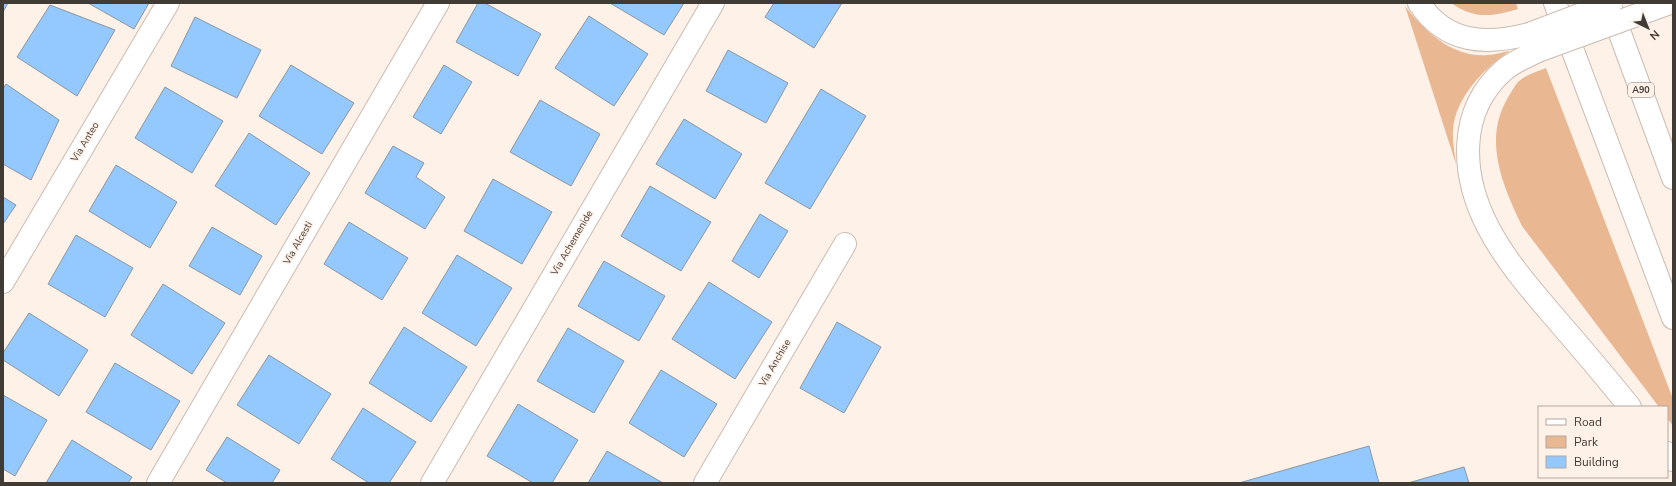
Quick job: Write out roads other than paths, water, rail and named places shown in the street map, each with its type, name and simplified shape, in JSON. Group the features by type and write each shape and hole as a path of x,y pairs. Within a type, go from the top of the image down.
{"main road":[{"name":"Via Anteo","path":"3,282 168,3"},
{"name":"Via Alcesti","path":"158,483 438,3"},
{"name":"Via Achemenide","path":"432,483 713,3"},
{"path":"1419,3 1431,17 1444,28 1468,39 1534,43 1670,3"},
{"path":"1555,3 1673,318"},
{"path":"1610,3 1534,43 1514,63 1504,70 1485,92 1474,111 1468,140 1469,163 1476,197 1488,227 1510,264 1629,406"},
{"name":"A90","path":"1610,3 1673,178"},
{"name":"Via Anchise","path":"705,483 845,244"}]}
